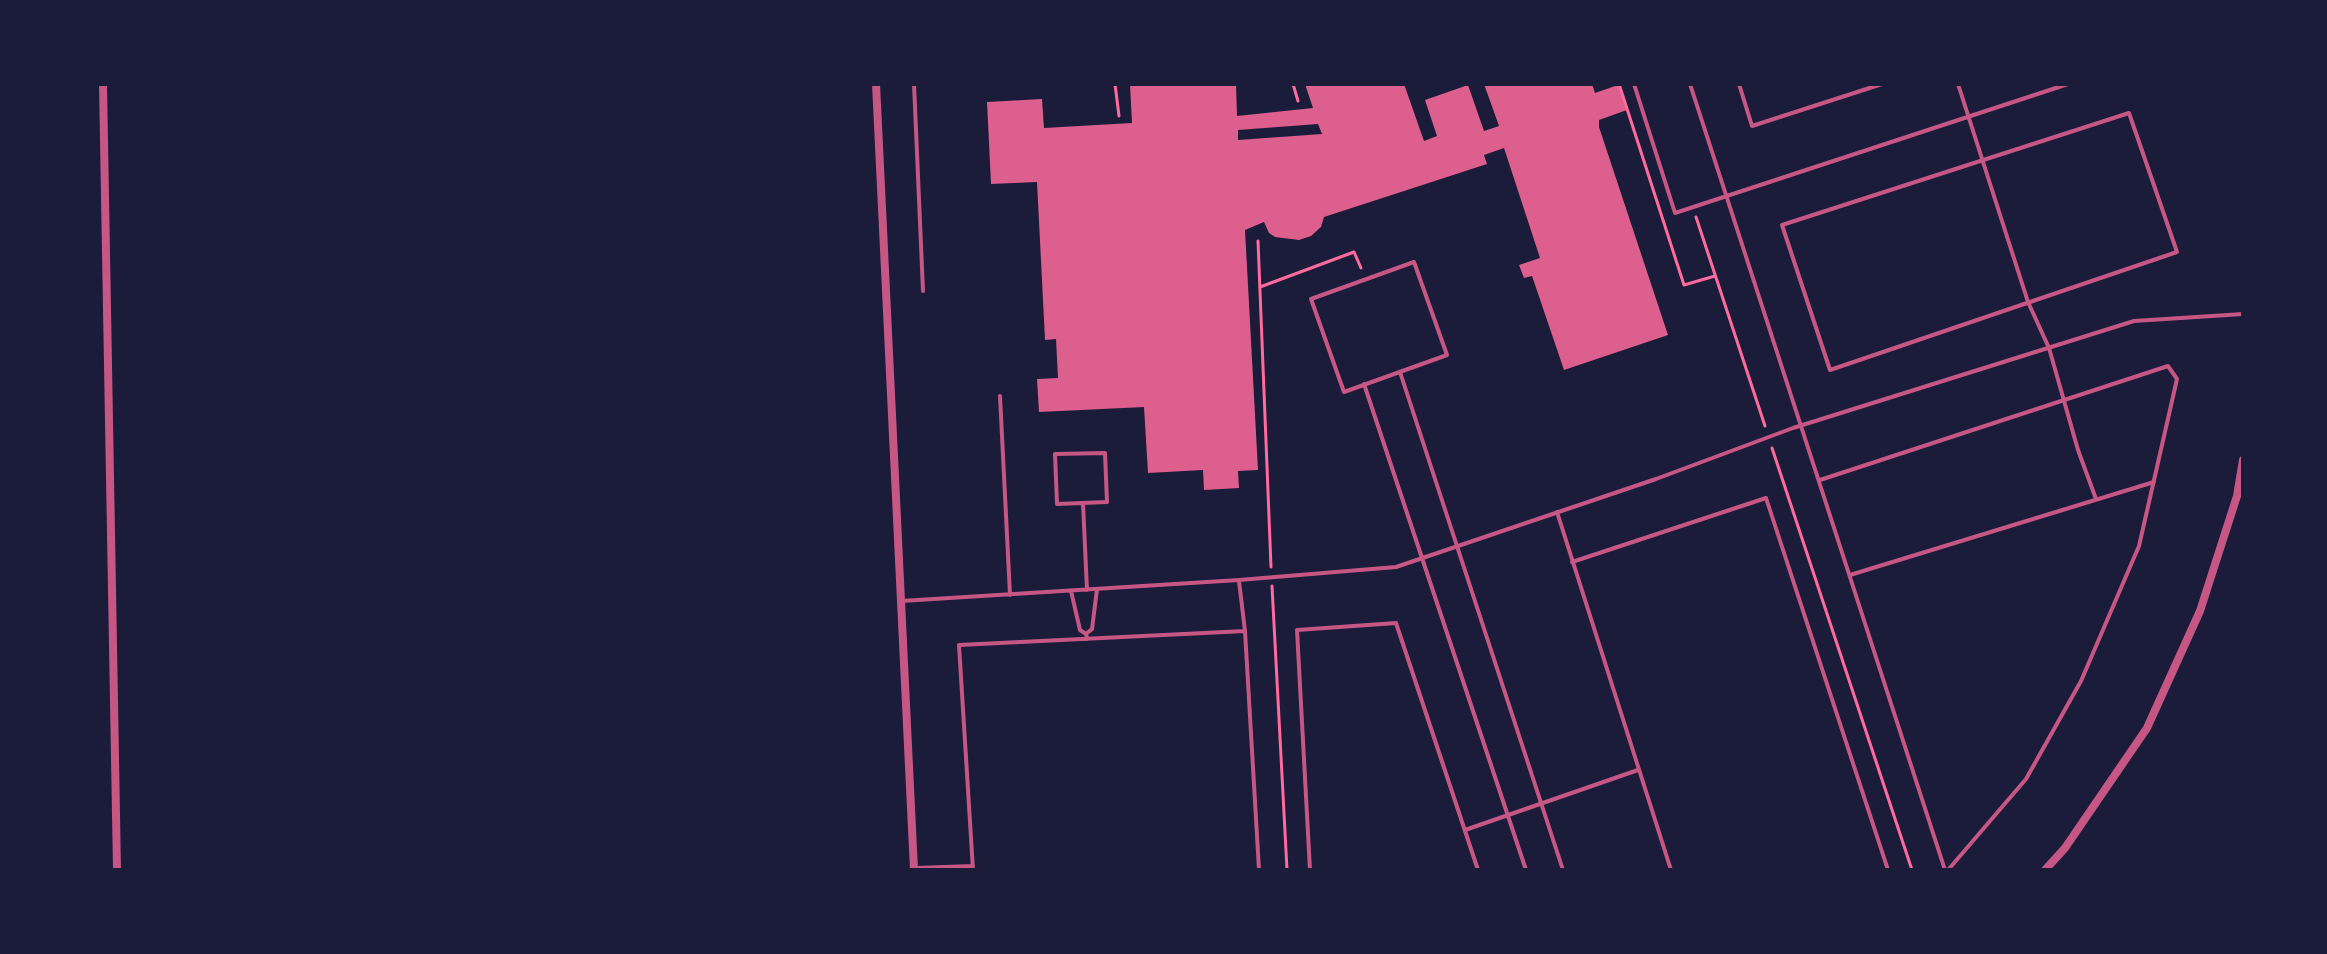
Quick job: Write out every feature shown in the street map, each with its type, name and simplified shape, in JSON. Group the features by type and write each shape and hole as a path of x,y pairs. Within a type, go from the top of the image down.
{"street":[{"path":"103,84 117,870"},
{"path":"876,84 914,869"},
{"path":"2045,870 2065,848 2147,728 2200,611 2237,496 2243,460"}],"lane":[{"path":"914,84 923,291"},
{"path":"1634,84 1675,213 2068,84"},
{"path":"1690,84 1947,870"},
{"path":"1739,84 1752,126 1882,84"},
{"path":"1958,84 2028,302 2049,348 2096,499"},
{"path":"2129,113 2177,252 1830,370 1782,225 1983,160 2129,113"},
{"path":"1414,262 1447,355 1400,372 1344,392 1311,299 1414,262"},
{"path":"901,601 1271,578 1396,567 1769,437 2134,321 2243,314"},
{"path":"1820,480 2168,366 2177,379 2139,546 2081,681 2026,779 1947,870"},
{"path":"1400,372 1563,870"},
{"path":"1364,384 1526,870"},
{"path":"1000,396 1010,595"},
{"path":"1105,453 1107,502 1083,503 1057,504 1055,454 1105,453"},
{"path":"1850,575 2154,482"},
{"path":"1572,562 1766,498 1888,870"},
{"path":"1083,503 1087,590"},
{"path":"1557,512 1671,870"},
{"path":"1239,580 1245,631 1259,870"},
{"path":"1087,636 1092,629 1097,589"},
{"path":"1071,591 1080,630 1087,636"},
{"path":"1310,870 1297,630 1396,623 1478,870"},
{"path":"914,869 973,868 959,645 1087,636 1245,631"},
{"path":"1465,830 1638,770"}],"path":[{"path":"1115,84 1119,116"},
{"path":"1293,84 1298,101"},
{"path":"1692,207 1912,870"},
{"path":"1258,241 1271,578 1287,870"},
{"path":"1260,287 1354,252 1365,279"}],"building":[{"path":"1130,84 1236,84 1237,116 1313,108 1305,84 1404,84 1424,141 1437,136 1425,100 1468,85 1484,131 1499,126 1484,84 1592,84 1595,93 1618,85 1627,110 1599,120 1599,127 1668,335 1564,370 1532,276 1524,278 1519,265 1540,258 1504,148 1484,155 1487,164 1324,217 1321,227 1311,236 1299,240 1275,237 1269,233 1264,222 1245,230 1258,470 1238,471 1239,488 1204,490 1203,470 1148,473 1144,407 1039,412 1037,379 1058,378 1056,339 1045,340 1037,182 991,184 987,102 1042,99 1044,128 1132,123","holes":["1318,124 1322,134 1238,140 1238,130"]}]}
